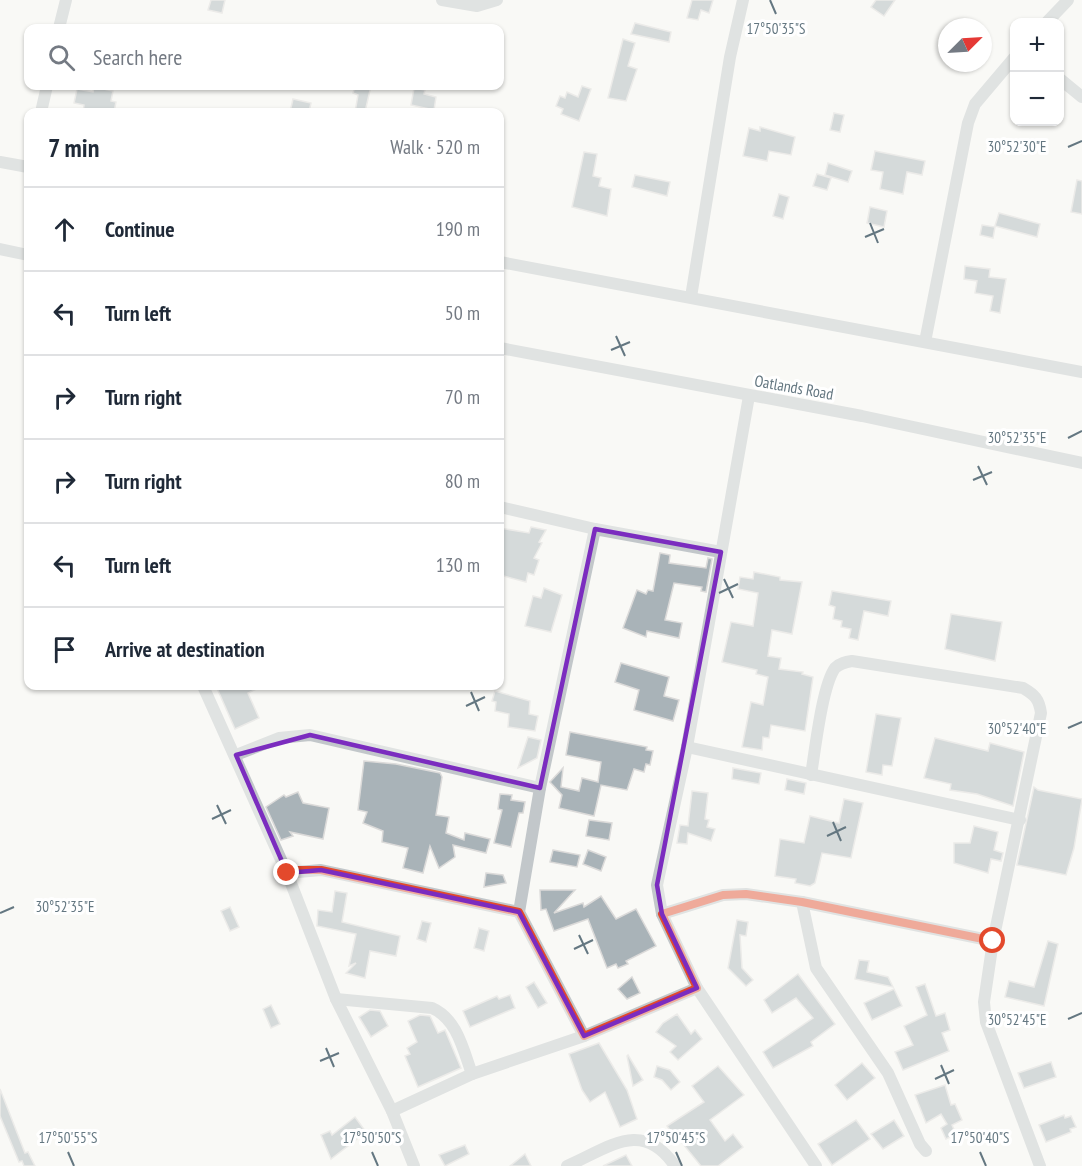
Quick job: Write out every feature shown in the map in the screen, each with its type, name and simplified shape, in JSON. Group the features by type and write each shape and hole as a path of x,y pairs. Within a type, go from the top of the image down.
{"street":[{"path":"60,24 66,0"},
{"path":"442,0 477,6 497,0"},
{"path":"692,297 730,57 743,0"},
{"path":"1051,18 1068,0"},
{"path":"925,342 968,123 975,104 1010,63"},
{"path":"1064,83 1082,97"},
{"path":"42,108 46,90"},
{"path":"0,162 24,166"},
{"path":"0,249 24,254"},
{"path":"504,263 1082,372"},
{"name":"Oatlands Road","path":"504,349 862,416 1082,463"},
{"path":"749,396 687,747 657,885 662,914 697,988 816,1166"},
{"path":"504,508 595,529 720,552"},
{"path":"584,1036 519,912 540,788 595,529"},
{"path":"811,775 829,682 836,667 843,662 852,661 1023,688 1034,694 1040,703 1041,713 993,941 984,1002 986,1022 1040,1166"},
{"path":"205,690 287,873 336,999 392,1111 414,1166"},
{"path":"236,755 279,738 310,735 540,788"},
{"path":"687,747 1020,820"},
{"path":"287,873 295,870 321,870 519,912"},
{"path":"662,914 723,895 746,894 802,902 993,941"},
{"path":"802,902 816,968 878,1056 920,1144 926,1151"},
{"path":"392,1111 472,1074 584,1036 697,988"},
{"path":"336,999 432,1008 441,1012 453,1023 472,1074"},
{"path":"567,1166 627,1140 640,1139 652,1142 665,1151 675,1166"}],"highlighted area":[{"path":"595,529 721,552 657,885 662,914 697,988 584,1036 519,912 321,870 287,873 236,755 310,735 540,788"}],"building":[{"path":"211,0 225,0 222,13 208,10"},
{"path":"692,0 713,0 709,13 701,10 698,20 687,18"},
{"path":"876,0 895,0 884,16 871,7"},
{"path":"635,23 671,32 669,42 631,34"},
{"path":"623,39 635,43 628,66 637,69 626,101 608,98"},
{"path":"582,86 591,89 579,121 561,114 563,109 556,106 560,96 565,98 567,92 578,97"},
{"path":"77,90 93,92 93,90 113,91 111,101 116,102 115,108 84,108 84,105 74,103"},
{"path":"354,90 370,90 366,108 356,108 358,95 353,93"},
{"path":"414,90 425,90 424,94 436,97 434,108 411,105"},
{"path":"293,99 311,103 310,108 291,108"},
{"path":"834,113 844,115 840,132 830,130"},
{"path":"760,127 795,137 791,155 769,151 767,161 743,156 749,128 760,131"},
{"path":"875,151 925,161 922,175 907,172 903,194 880,189 883,172 871,170"},
{"path":"584,152 597,154 593,176 601,178 599,186 611,189 607,216 572,207"},
{"path":"828,163 852,171 848,182 825,175"},
{"path":"817,174 831,178 827,190 813,186"},
{"path":"635,175 670,182 667,196 632,187"},
{"path":"1077,180 1082,181 1082,214 1071,212"},
{"path":"779,194 789,197 783,219 773,216"},
{"path":"870,207 887,211 884,227 867,223"},
{"path":"999,213 1040,224 1037,237 995,226"},
{"path":"982,225 995,227 993,238 980,235"},
{"path":"965,266 990,269 989,277 1006,279 1000,313 990,311 993,296 975,293 977,281 964,279"},
{"path":"531,527 546,530 534,558 539,560 534,575 528,573 526,582 504,576 504,529 529,533"},
{"path":"660,553 670,555 669,563 706,568 708,558 712,559 706,592 701,591 702,587 674,583 665,620 682,623 679,638 647,631 646,637 623,628 637,590 646,594 648,590 653,591"},
{"path":"754,572 780,577 780,580 802,582 792,634 772,630 768,656 781,658 779,669 803,672 802,674 813,677 805,731 771,725 769,738 763,737 762,750 742,747 751,702 763,705 768,677 756,674 757,670 722,662 731,622 753,626 758,593 738,589 740,577 753,579"},
{"path":"544,588 562,595 551,632 525,626 533,596 541,598"},
{"path":"832,591 891,601 888,616 864,611 858,640 849,638 851,629 841,627 842,621 833,619 835,607 829,605"},
{"path":"951,614 1002,622 995,661 945,649"},
{"path":"621,663 669,677 664,696 679,700 673,721 634,710 639,690 615,682"},
{"path":"218,690 254,690 248,693 259,718 235,729"},
{"path":"495,691 530,701 529,714 538,716 535,731 508,727 509,714 495,711 496,702 492,701"},
{"path":"876,714 901,718 892,766 883,765 882,775 866,772"},
{"path":"570,732 647,747 646,750 653,751 650,765 646,764 644,772 634,769 627,790 601,785 594,816 559,808 562,795 550,782 563,768 561,787 579,791 582,778 598,782 601,762 566,755"},
{"path":"528,737 541,740 537,758 518,768"},
{"path":"935,738 988,751 990,743 1024,752 1013,806 977,794 950,790 951,784 924,778"},
{"path":"364,761 396,764 440,773 442,777 436,815 449,817 446,833 464,840 465,833 490,839 486,853 453,845 455,857 439,868 430,846 423,873 403,868 408,848 382,842 383,831 363,823 367,812 358,810"},
{"path":"733,768 761,773 759,784 732,779"},
{"path":"787,779 806,783 804,794 785,790"},
{"path":"1034,787 1038,790 1082,799 1074,848 1066,875 1017,865"},
{"path":"692,791 708,793 705,819 709,820 707,827 715,829 711,841 688,833 687,844 677,843 680,825 688,826"},
{"path":"298,792 303,803 329,808 323,839 290,832 293,836 281,840 266,807 284,795 286,797"},
{"path":"500,794 512,795 511,800 525,802 523,813 519,813 511,847 494,843 502,810 498,809"},
{"path":"844,799 863,803 851,858 822,853 815,883 810,886 795,883 796,879 775,876 780,839 804,843 810,816 839,823"},
{"path":"589,820 612,823 609,840 586,836"},
{"path":"974,826 998,832 994,850 1003,853 1001,861 991,859 988,873 954,863 954,843 970,843"},
{"path":"553,850 580,855 577,867 550,862"},
{"path":"588,850 606,857 601,871 583,864"},
{"path":"486,873 503,875 506,883 484,887"},
{"path":"540,890 575,890 554,913 583,903 584,907 601,896 616,919 636,909 656,946 626,961 628,964 618,968 616,964 607,968 588,919 554,931 546,909 541,910"},
{"path":"335,891 347,893 342,922 400,936 396,956 370,951 365,978 346,973 356,963 349,966 356,934 317,926 318,910 332,912"},
{"path":"230,907 239,927 230,931 221,911"},
{"path":"737,920 748,922 746,936 740,935 742,968 753,980 746,986 728,968"},
{"path":"422,921 431,923 426,942 417,939"},
{"path":"479,928 489,931 484,951 474,948"},
{"path":"1048,941 1058,944 1044,1006 1005,997 1009,981 1034,987"},
{"path":"859,960 869,961 867,972 888,977 893,987 855,979"},
{"path":"798,974 835,1024 811,1042 813,1046 773,1068 763,1052 813,1018 796,998 772,1013 764,1000"},
{"path":"632,977 640,993 627,999 618,989"},
{"path":"534,982 547,1003 538,1008 526,987"},
{"path":"925,984 936,1016 945,1013 950,1030 942,1033 949,1051 903,1070 895,1052 913,1045 904,1026 927,1015 916,987"},
{"path":"894,989 902,1006 872,1020 864,1003"},
{"path":"510,995 515,1008 470,1027 463,1011 497,996 499,999"},
{"path":"271,1005 280,1024 271,1028 263,1009"},
{"path":"370,1010 380,1011 388,1026 371,1037 359,1017"},
{"path":"677,1014 691,1034 695,1030 702,1039 678,1060 670,1052 676,1046 656,1032 663,1023"},
{"path":"420,1015 430,1016 438,1033 445,1030 461,1068 418,1087 405,1056 410,1054 407,1048 417,1042 408,1021"},
{"path":"599,1043 627,1090 637,1119 620,1127 605,1092 590,1102 582,1090 569,1054"},
{"path":"627,1056 643,1080 633,1086"},
{"path":"1051,1062 1056,1077 1024,1088 1018,1073"},
{"path":"862,1063 875,1078 847,1100 835,1085"},
{"path":"657,1066 670,1070 680,1082 671,1090 662,1080 654,1077"},
{"path":"718,1066 744,1095 710,1120 725,1141 733,1134 743,1147 718,1166 701,1166 679,1139 677,1141 667,1126 704,1102 692,1086"},
{"path":"945,1085 951,1105 955,1104 962,1120 952,1125 956,1134 946,1139 941,1128 947,1124 941,1114 926,1123 915,1095"},
{"path":"0,1089 25,1153 28,1152 35,1166 24,1166 22,1161 19,1162 0,1116"},
{"path":"1064,1115 1065,1118 1071,1116 1076,1127 1070,1129 1071,1132 1046,1142 1039,1125"},
{"path":"355,1117 366,1132 331,1159 321,1135 330,1131 332,1135"},
{"path":"856,1120 870,1139 832,1165 818,1144"},
{"path":"894,1120 904,1136 883,1149 871,1134"},
{"path":"465,1145 469,1154 445,1166 439,1155"},
{"path":"525,1154 531,1166 510,1166"},
{"path":"626,1155 632,1166 603,1166"}],"route":[{"path":"287,873 306,869 321,870 519,912 584,1036 697,988 662,914 723,895 746,894 802,902 993,941"}]}
